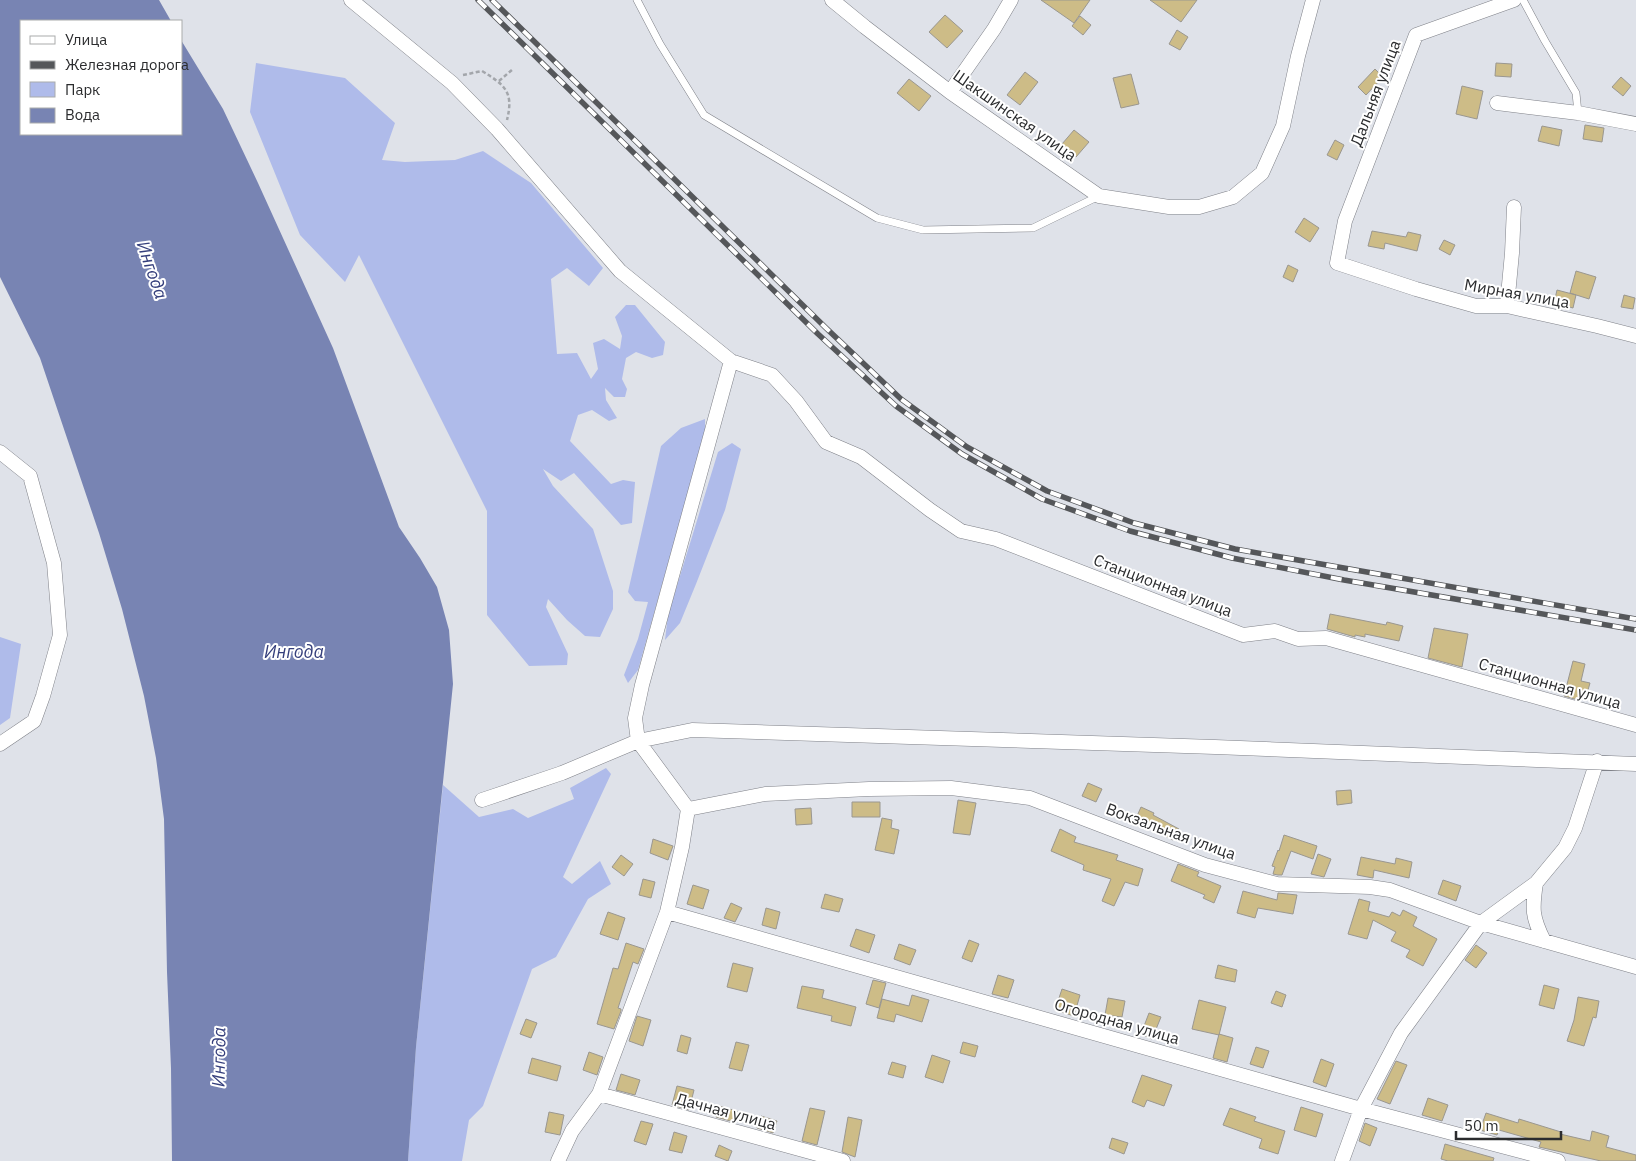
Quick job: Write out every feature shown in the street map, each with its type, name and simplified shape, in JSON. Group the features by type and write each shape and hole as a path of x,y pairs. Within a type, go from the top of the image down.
{"street":[{"path":"351,0 452,83 503,136 620,271 731,361 642,686 635,718 638,741 688,809 682,847 666,912 599,1094 572,1131 558,1161"},
{"name":"Шакшинская улица","path":"832,0 864,27 950,92 1099,196 1169,207 1199,207 1233,197 1262,173 1283,126 1298,56 1313,0"},
{"path":"950,92 994,29 1011,0"},
{"name":"Дальняя улица","path":"1337,263 1345,220 1416,35 1514,0"},
{"path":"1497,103 1578,113 1636,124"},
{"path":"1507,306 1514,207"},
{"name":"Мирная улица","path":"1337,263 1476,306 1507,306 1636,336"},
{"name":"Станционная улица","path":"731,361 772,375 796,401 826,442 862,457 930,510 961,531 996,539 1242,635 1275,632 1298,639 1326,638 1636,725"},
{"path":"0,452 30,476 54,563 60,635 34,721 0,744"},
{"path":"482,800 562,773 638,741 692,730 1215,746 1597,762 1635,761"},
{"path":"1342,1161 1361,1109 1401,1033 1481,923 1536,883 1565,848 1575,828 1597,762"},
{"name":"Вокзальная улица","path":"688,809 766,794 869,789 951,788 1030,798 1205,865 1278,884 1370,887 1390,890 1481,923 1636,966"},
{"path":"1536,883 1532,906 1536,923 1544,941"},
{"name":"Огородная улица","path":"666,912 1361,1109 1558,1161"},
{"name":"Дачная улица","path":"599,1094 843,1161"}],"lane":[{"path":"637,0 660,44 704,115 877,218 923,230 1034,228 1099,196"},
{"path":"1524,0 1545,41 1576,93 1578,113"}],"path":[{"path":"499,81 513,69"},
{"path":"452,83 465,73 482,71 499,81 506,89 510,107 503,136"}],"green space":[{"path":"256,63 345,78 395,123 382,160 405,162 455,160 483,151 531,183 603,268 589,286 567,268 551,279 557,354 577,353 591,379 598,369 593,343 604,339 620,349 622,336 615,317 626,305 635,305 665,342 663,355 652,358 636,352 626,358 622,379 627,389 625,397 614,397 605,388 606,400 617,418 609,421 592,410 578,415 570,441 611,484 623,480 635,482 632,523 621,525 574,473 561,481 543,469 553,486 593,529 613,591 613,609 600,637 585,636 548,599 546,607 568,654 567,665 529,666 487,615 487,511 359,255 345,282 300,235 250,112"},
{"path":"705,419 705,432 638,670 628,683 624,675 638,639 648,602 635,601 628,592 661,446 681,428"},
{"path":"732,443 741,449 725,510 680,623 665,640 668,615 718,452"},
{"path":"0,637 21,644 10,718 0,725"},
{"path":"606,768 611,774 563,877 572,884 600,861 611,884 588,899 556,957 532,969 483,1106 469,1120 462,1161 408,1161 416,1047 443,785 479,817 513,809 528,818 574,799 570,788"}],"water":[{"name":"Ингода","path":"0,0 159,0 170,20 20,20 20,135 182,135 182,42 223,109 333,348 399,527 437,587 449,630 453,684 416,1047 408,1161 172,1161 164,819 156,758 144,696 122,609 99,533 40,358 0,277"}],"building":[{"path":"1041,0 1090,0 1074,23"},
{"path":"1150,0 1197,0 1181,22"},
{"path":"945,15 963,31 947,48 929,32"},
{"path":"1080,16 1091,25 1083,35 1072,26"},
{"path":"1177,30 1188,37 1180,50 1169,44"},
{"path":"1496,63 1512,64 1511,77 1495,76"},
{"path":"1375,69 1383,77 1366,95 1358,87"},
{"path":"1025,72 1038,82 1020,105 1007,95"},
{"path":"1131,74 1139,104 1121,108 1113,78"},
{"path":"1621,77 1631,86 1623,96 1612,87"},
{"path":"909,79 931,96 919,111 897,93"},
{"path":"1462,86 1483,91 1477,119 1456,114"},
{"path":"1585,125 1604,128 1602,142 1583,139"},
{"path":"1542,126 1562,130 1559,146 1538,141"},
{"path":"1074,130 1089,142 1076,157 1068,151 1056,151"},
{"path":"1335,140 1344,145 1337,160 1327,155"},
{"path":"1304,218 1319,228 1310,242 1295,232"},
{"path":"1372,231 1406,237 1408,232 1421,235 1417,251 1385,243 1384,249 1368,246"},
{"path":"1444,240 1455,245 1450,255 1439,249"},
{"path":"1288,265 1298,270 1293,282 1283,277"},
{"path":"1576,271 1596,277 1589,299 1570,293"},
{"path":"1557,290 1576,295 1573,308 1554,303"},
{"path":"1624,295 1635,298 1633,309 1621,307"},
{"path":"1330,614 1386,625 1387,622 1403,626 1399,641 1365,634 1365,637 1355,635 1355,637 1327,629"},
{"path":"1434,628 1468,634 1462,667 1428,658"},
{"path":"1573,661 1585,664 1581,681 1590,683 1586,697 1579,695 1578,700 1564,696"},
{"path":"1088,783 1102,789 1096,802 1082,796"},
{"path":"1351,790 1352,803 1337,805 1336,791"},
{"path":"958,800 976,803 970,835 953,833"},
{"path":"852,802 880,802 880,817 852,817"},
{"path":"1141,807 1179,829 1173,840 1148,827 1147,829 1134,823"},
{"path":"811,808 812,824 796,825 795,809"},
{"path":"882,818 892,820 891,828 899,830 894,854 875,850"},
{"path":"1060,829 1076,837 1074,842 1118,855 1116,860 1143,869 1138,886 1125,882 1114,906 1102,901 1111,879 1083,870 1084,865 1051,851"},
{"path":"1284,835 1317,846 1313,859 1291,851 1282,875 1273,874 1275,867 1272,866"},
{"path":"653,839 673,846 668,860 650,853"},
{"path":"1318,854 1331,859 1324,877 1311,874"},
{"path":"621,855 633,864 624,876 612,867"},
{"path":"1361,857 1395,864 1396,858 1412,862 1409,878 1374,870 1373,878 1357,875"},
{"path":"1178,864 1199,872 1197,876 1221,886 1214,903 1203,898 1205,895 1171,881"},
{"path":"643,879 655,882 651,898 639,895"},
{"path":"1443,880 1461,886 1456,901 1438,894"},
{"path":"693,885 709,890 703,909 687,904"},
{"path":"1243,891 1277,900 1278,893 1297,895 1293,914 1258,908 1255,918 1237,913"},
{"path":"825,894 843,899 839,912 821,908"},
{"path":"1359,899 1370,902 1368,911 1389,917 1392,912 1400,916 1403,910 1417,917 1413,926 1437,939 1423,966 1406,957 1410,950 1391,941 1396,932 1373,920 1367,939 1348,934"},
{"path":"731,903 742,908 735,922 724,918"},
{"path":"766,908 780,912 776,929 762,925"},
{"path":"608,912 625,918 618,940 600,934"},
{"path":"856,929 875,935 869,953 850,946"},
{"path":"969,940 979,944 972,962 962,958"},
{"path":"626,943 644,949 638,964 633,962 618,1008 621,1011 614,1029 597,1024 613,968 618,969"},
{"path":"899,944 916,950 910,965 894,959"},
{"path":"1476,945 1487,953 1476,968 1465,960"},
{"path":"733,963 753,968 747,992 727,987"},
{"path":"1218,965 1237,970 1235,982 1215,978"},
{"path":"998,975 1014,980 1008,998 992,994"},
{"path":"873,980 886,983 879,1008 866,1004"},
{"path":"1544,985 1559,989 1554,1009 1539,1005"},
{"path":"802,986 824,990 822,998 856,1007 851,1026 831,1021 832,1016 797,1008"},
{"path":"1062,989 1080,995 1074,1016 1055,1010"},
{"path":"1276,991 1286,995 1282,1007 1271,1003"},
{"path":"912,995 929,1000 922,1022 896,1014 894,1022 877,1018 882,999 909,1006"},
{"path":"1578,997 1599,1001 1596,1018 1593,1017 1584,1046 1567,1041 1574,1020"},
{"path":"1108,998 1125,1001 1122,1017 1105,1015"},
{"path":"1199,1000 1226,1007 1219,1035 1192,1029"},
{"path":"1149,1013 1161,1017 1152,1039 1141,1034"},
{"path":"637,1016 651,1020 643,1046 629,1041"},
{"path":"526,1019 537,1023 531,1038 520,1034"},
{"path":"1219,1034 1233,1038 1227,1062 1213,1058"},
{"path":"681,1035 691,1038 687,1054 677,1051"},
{"path":"736,1042 749,1045 742,1071 729,1068"},
{"path":"963,1042 978,1046 975,1057 960,1053"},
{"path":"1256,1047 1269,1051 1263,1068 1250,1064"},
{"path":"589,1052 603,1057 597,1075 583,1070"},
{"path":"932,1055 950,1061 943,1083 925,1077"},
{"path":"532,1058 561,1066 557,1081 528,1073"},
{"path":"1321,1059 1334,1064 1326,1087 1313,1082"},
{"path":"1396,1061 1407,1065 1390,1104 1377,1099"},
{"path":"892,1062 906,1066 903,1078 888,1074"},
{"path":"621,1074 640,1080 635,1095 616,1090"},
{"path":"1142,1075 1172,1085 1164,1106 1147,1100 1144,1107 1132,1102"},
{"path":"677,1086 694,1090 689,1110 672,1105"},
{"path":"1428,1098 1448,1105 1442,1121 1422,1115"},
{"path":"719,1106 737,1111 734,1122 716,1117"},
{"path":"1301,1107 1323,1114 1316,1137 1294,1130"},
{"path":"810,1108 825,1111 817,1145 802,1141"},
{"path":"1230,1108 1256,1117 1254,1121 1285,1131 1278,1154 1259,1148 1262,1139 1223,1125"},
{"path":"549,1112 564,1115 560,1135 545,1132"},
{"path":"1486,1113 1518,1123 1519,1119 1561,1132 1560,1134 1590,1141 1592,1131 1609,1136 1606,1147 1636,1155 1636,1161 1601,1161 1539,1147 1541,1142 1499,1130 1497,1135 1480,1130"},
{"path":"761,1116 777,1121 773,1133 757,1128"},
{"path":"848,1117 862,1120 855,1157 842,1152"},
{"path":"641,1121 653,1124 646,1145 634,1141"},
{"path":"1365,1123 1377,1128 1370,1146 1359,1141"},
{"path":"674,1132 687,1136 682,1153 669,1150"},
{"path":"1112,1138 1128,1143 1124,1154 1109,1148"},
{"path":"1445,1144 1494,1158 1493,1161 1448,1161 1441,1159"},
{"path":"719,1145 732,1151 728,1161 715,1156"}],"railway":[{"path":"478,0 818,334 896,406 962,454 1042,499 1130,531 1232,558 1344,580 1636,630"},
{"path":"492,0 826,328 901,399 967,447 1047,491 1134,523 1235,549 1636,619"}]}
